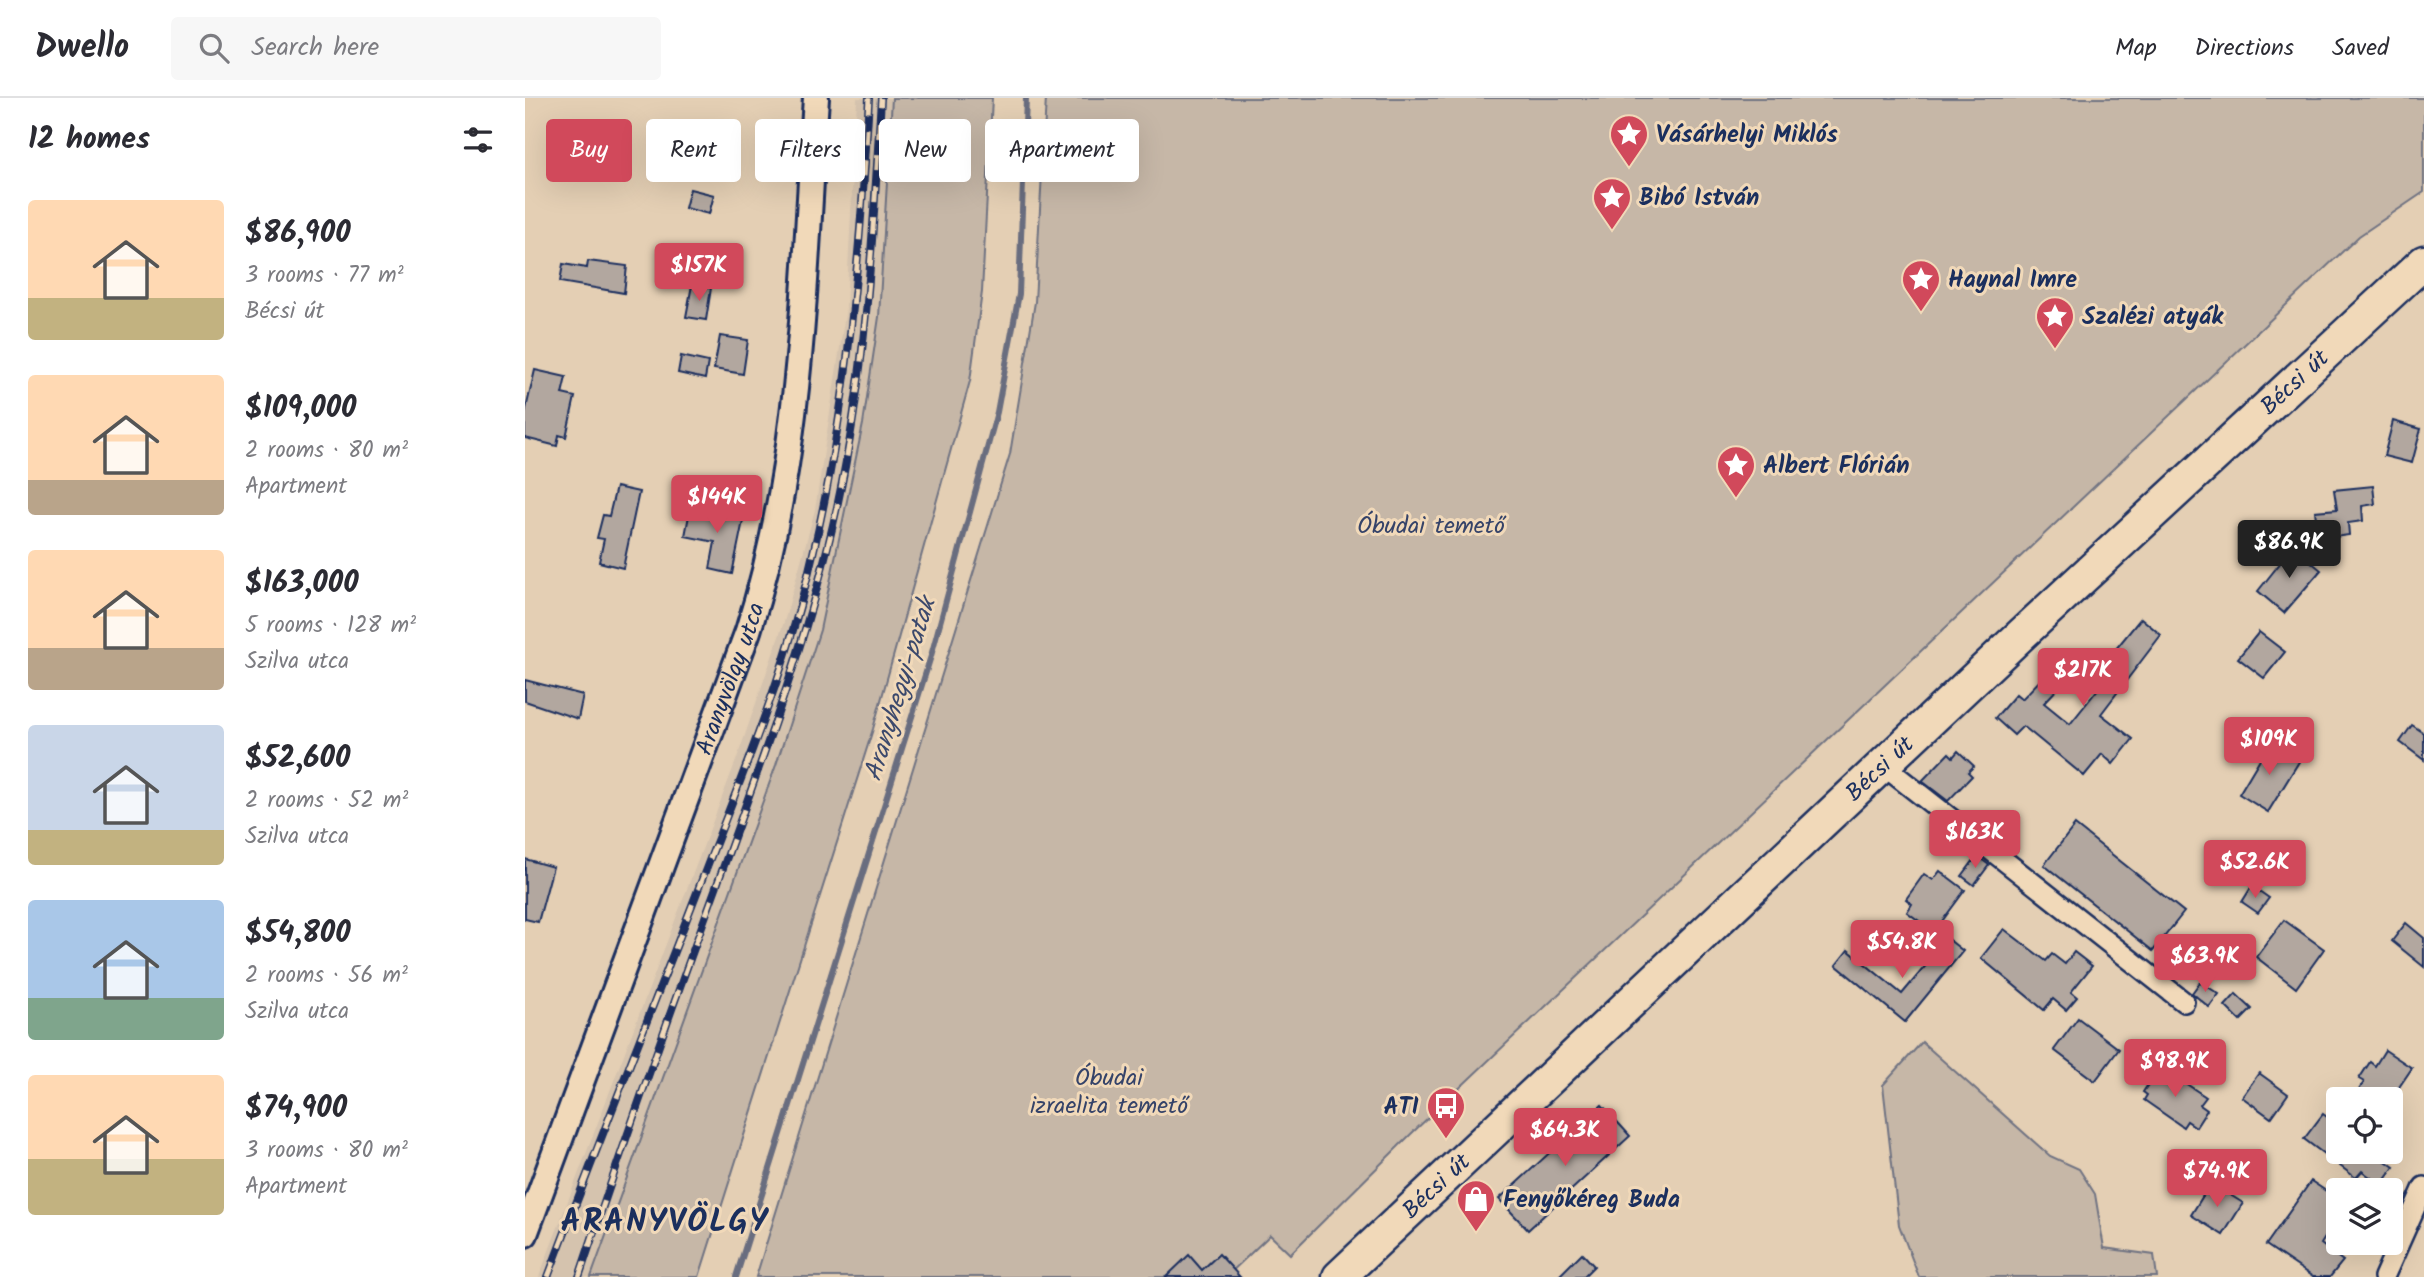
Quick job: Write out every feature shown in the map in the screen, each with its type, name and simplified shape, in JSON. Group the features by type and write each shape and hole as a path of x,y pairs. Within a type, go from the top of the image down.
{"main road":[{"name":"Bécsi út","path":"1339,1277 2424,262"}],"street":[{"name":"Aranyvölgy utca","path":"525,1234 748,631 764,578 779,512 794,408 816,98"},
{"path":"1884,765 2184,1002"},
{"path":"2384,1277 2424,1187"}],"shaded area":[{"path":"857,98 892,98 891,119 879,119 879,182 887,182 879,317 863,424 820,630 776,765 591,1277 539,1277 737,758 785,619 815,510 846,308 853,182 865,182 865,119 856,119"}],"green space":[{"path":"892,98 992,98 991,119 985,119 985,182 988,182 982,292 970,381 873,729 699,1277 591,1277 776,765 820,630 863,424 879,317 887,182 971,182 971,119 891,119"},
{"name":"Óbudai temető","path":"1046,98 2424,98 2424,192 2359,236 1411,1134 1290,1254 1270,1235 1226,1277 756,1277 1010,454 1035,302 1041,182 1139,182 1139,119 1045,119"},
{"path":"1922,1042 2050,1156 2079,1169 2095,1194 2104,1248 2154,1255 2157,1277 1919,1277 1899,1225 1883,1085"}],"building":[{"path":"690,189 714,195 709,214 685,208"},
{"path":"588,261 627,266 624,293 560,282 563,264 587,268"},
{"path":"692,285 711,288 706,320 686,317"},
{"path":"720,336 748,340 743,374 714,369"},
{"path":"681,356 708,362 705,379 678,373"},
{"path":"535,370 566,377 562,394 575,397 566,437 559,435 557,446 525,438 525,413"},
{"path":"2393,421 2421,429 2412,463 2384,456"},
{"path":"2373,486 2375,504 2362,506 2363,521 2348,523 2349,535 2334,537 2335,548 2320,550 2315,511 2337,509 2334,490"},
{"path":"616,487 639,492 623,568 599,562 604,539 597,538 603,515 609,516"},
{"path":"691,505 744,516 732,574 710,569 715,542 685,536"},
{"path":"2293,547 2321,570 2284,613 2258,591"},
{"path":"2141,618 2161,635 2101,714 2133,739 2113,764 2102,754 2084,776 2023,726 2014,735 1995,718 2016,694 2022,699 2050,670 2063,683 2044,703 2070,724 2102,684 2093,677"},
{"path":"2259,632 2285,652 2264,678 2238,658"},
{"path":"525,680 583,695 578,719 525,701"},
{"path":"2412,725 2424,733 2424,760 2400,742"},
{"path":"2270,742 2300,760 2268,812 2239,794"},
{"path":"1958,751 1974,766 1968,772 1972,776 1948,801 1922,781 1949,753 1953,757"},
{"path":"2075,825 2184,912 2153,951 2044,865"},
{"path":"1977,856 1989,865 1974,885 1962,876"},
{"path":"525,859 553,867 538,922 525,919"},
{"path":"1940,871 1965,890 1934,932 1907,912 1912,904 1906,899 1924,874 1933,880"},
{"path":"2252,886 2269,898 2258,913 2242,902"},
{"path":"2284,920 2324,949 2296,988 2256,957"},
{"path":"2406,923 2424,938 2424,967 2392,941"},
{"path":"2004,929 2046,961 2052,954 2065,964 2074,952 2092,966 2071,992 2077,997 2066,1010 2053,999 2044,1010 1981,958"},
{"path":"1948,939 1963,951 1905,1022 1836,965 1848,950 1902,994"},
{"path":"2200,982 2219,994 2209,1007 2192,993"},
{"path":"2236,994 2252,1009 2240,1021 2225,1006"},
{"path":"2078,1018 2119,1049 2095,1081 2054,1050"},
{"path":"2385,1050 2412,1068 2399,1087 2361,1087 2364,1082 2359,1079 2370,1062 2375,1066"},
{"path":"2164,1069 2206,1097 2200,1105 2207,1110 2196,1127 2187,1121 2183,1127 2144,1100 2147,1095 2143,1092 2155,1074 2158,1077"},
{"path":"2259,1073 2288,1094 2271,1118 2242,1097"},
{"path":"1602,1105 1630,1136 1528,1230 1499,1199"},
{"path":"2323,1114 2326,1116 2326,1156 2304,1139"},
{"path":"2337,1164 2390,1164 2394,1167 2386,1178 2372,1178 2362,1171 2356,1178"},
{"path":"2311,1181 2326,1191 2326,1236 2321,1244 2326,1248 2326,1255 2335,1255 2343,1261 2330,1277 2313,1277 2266,1245"},
{"path":"2211,1183 2243,1203 2223,1235 2191,1215"},
{"path":"1582,1253 1594,1266 1583,1277 1558,1277"},
{"path":"1219,1254 1240,1277 1166,1277 1189,1255 1202,1270"}],"waterway":[{"name":"Aranyhegyi-patak","path":"736,1277 931,656 997,412 1019,294 1026,98"}],"railway":[{"path":"548,1277 754,746 803,596 835,444 851,329 869,98"},
{"path":"579,1277 768,743 799,650 826,555 847,457 862,355 881,98"}],"place":[{"name":"Vásárhelyi Miklós","path":"1629,168"},
{"name":"Bibó István","path":"1612,231"},
{"name":"Haynal Imre","path":"1921,313"},
{"name":"Szalézi atyák","path":"2055,350"},
{"name":"Albert Flórián","path":"1736,499"},
{"name":"ATI","path":"1446,1140"},
{"name":"Fenyőkéreg Buda","path":"1476,1233"}],"district":[{"name":"ARANYVÖLGY","path":"665,1220"}],"park label":[{"name":"Óbudai izraelita temető","path":"1109,1091"}]}
